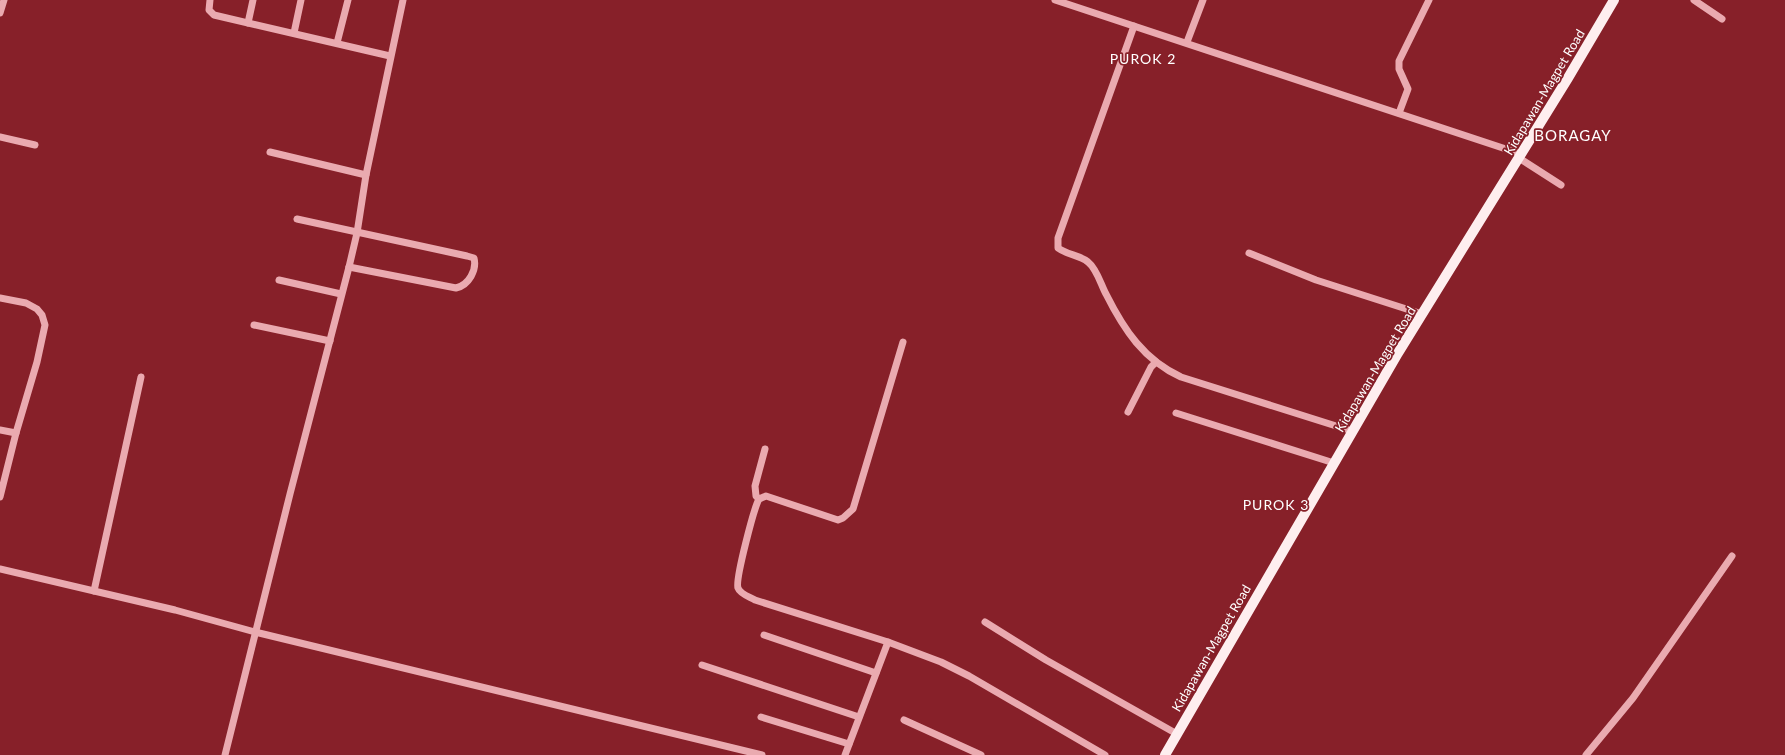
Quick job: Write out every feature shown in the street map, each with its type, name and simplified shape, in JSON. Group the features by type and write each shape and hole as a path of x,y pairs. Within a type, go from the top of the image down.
{"main road":[{"name":"Kidapawan-Magpet Road","path":"1165,755 1352,431 1614,0"}],"street":[{"path":"0,13 4,0"},
{"path":"210,0 211,13 390,56"},
{"path":"248,23 253,0"},
{"path":"294,33 301,0"},
{"path":"337,43 348,0"},
{"path":"225,755 255,632 349,267 357,233 366,175 390,56 403,0"},
{"path":"1055,0 1398,113 1520,156 1561,185"},
{"path":"1186,42 1203,0"},
{"path":"1398,113 1408,89 1399,69 1398,61 1429,0"},
{"path":"1694,0 1722,20"},
{"path":"1134,26 1057,243 1058,248 1089,262 1117,315 1149,356 1156,362 1181,377 1352,431"},
{"path":"0,137 35,145"},
{"path":"270,152 366,175"},
{"path":"297,219 474,258 474,267 468,281 464,285 456,288 349,267"},
{"path":"1249,253 1316,280 1422,314"},
{"path":"279,280 341,294"},
{"path":"0,298 26,303 37,309 42,315 45,325 37,362 16,433 0,497"},
{"path":"254,325 330,341"},
{"path":"759,499 766,496 834,519 844,518 853,510 903,342"},
{"path":"1128,412 1151,367 1156,362"},
{"path":"94,591 141,377"},
{"path":"1176,413 1334,463"},
{"path":"0,430 16,433"},
{"path":"765,449 755,486 756,496 759,499 739,571 738,588 741,592 755,600 888,642 941,662 970,676 1087,746 1105,755"},
{"path":"1586,755 1633,698 1732,556"},
{"path":"0,569 175,610 255,632 762,755"},
{"path":"985,622 1046,660 1177,734"},
{"path":"764,635 876,673"},
{"path":"845,755 888,642"},
{"path":"702,665 859,717"},
{"path":"761,717 849,744"},
{"path":"904,720 981,755"}],"district":[{"name":"PUROK 2","path":"1143,59"},
{"name":"BORAGAY","path":"1573,136"},
{"name":"PUROK 3","path":"1276,505"}]}
